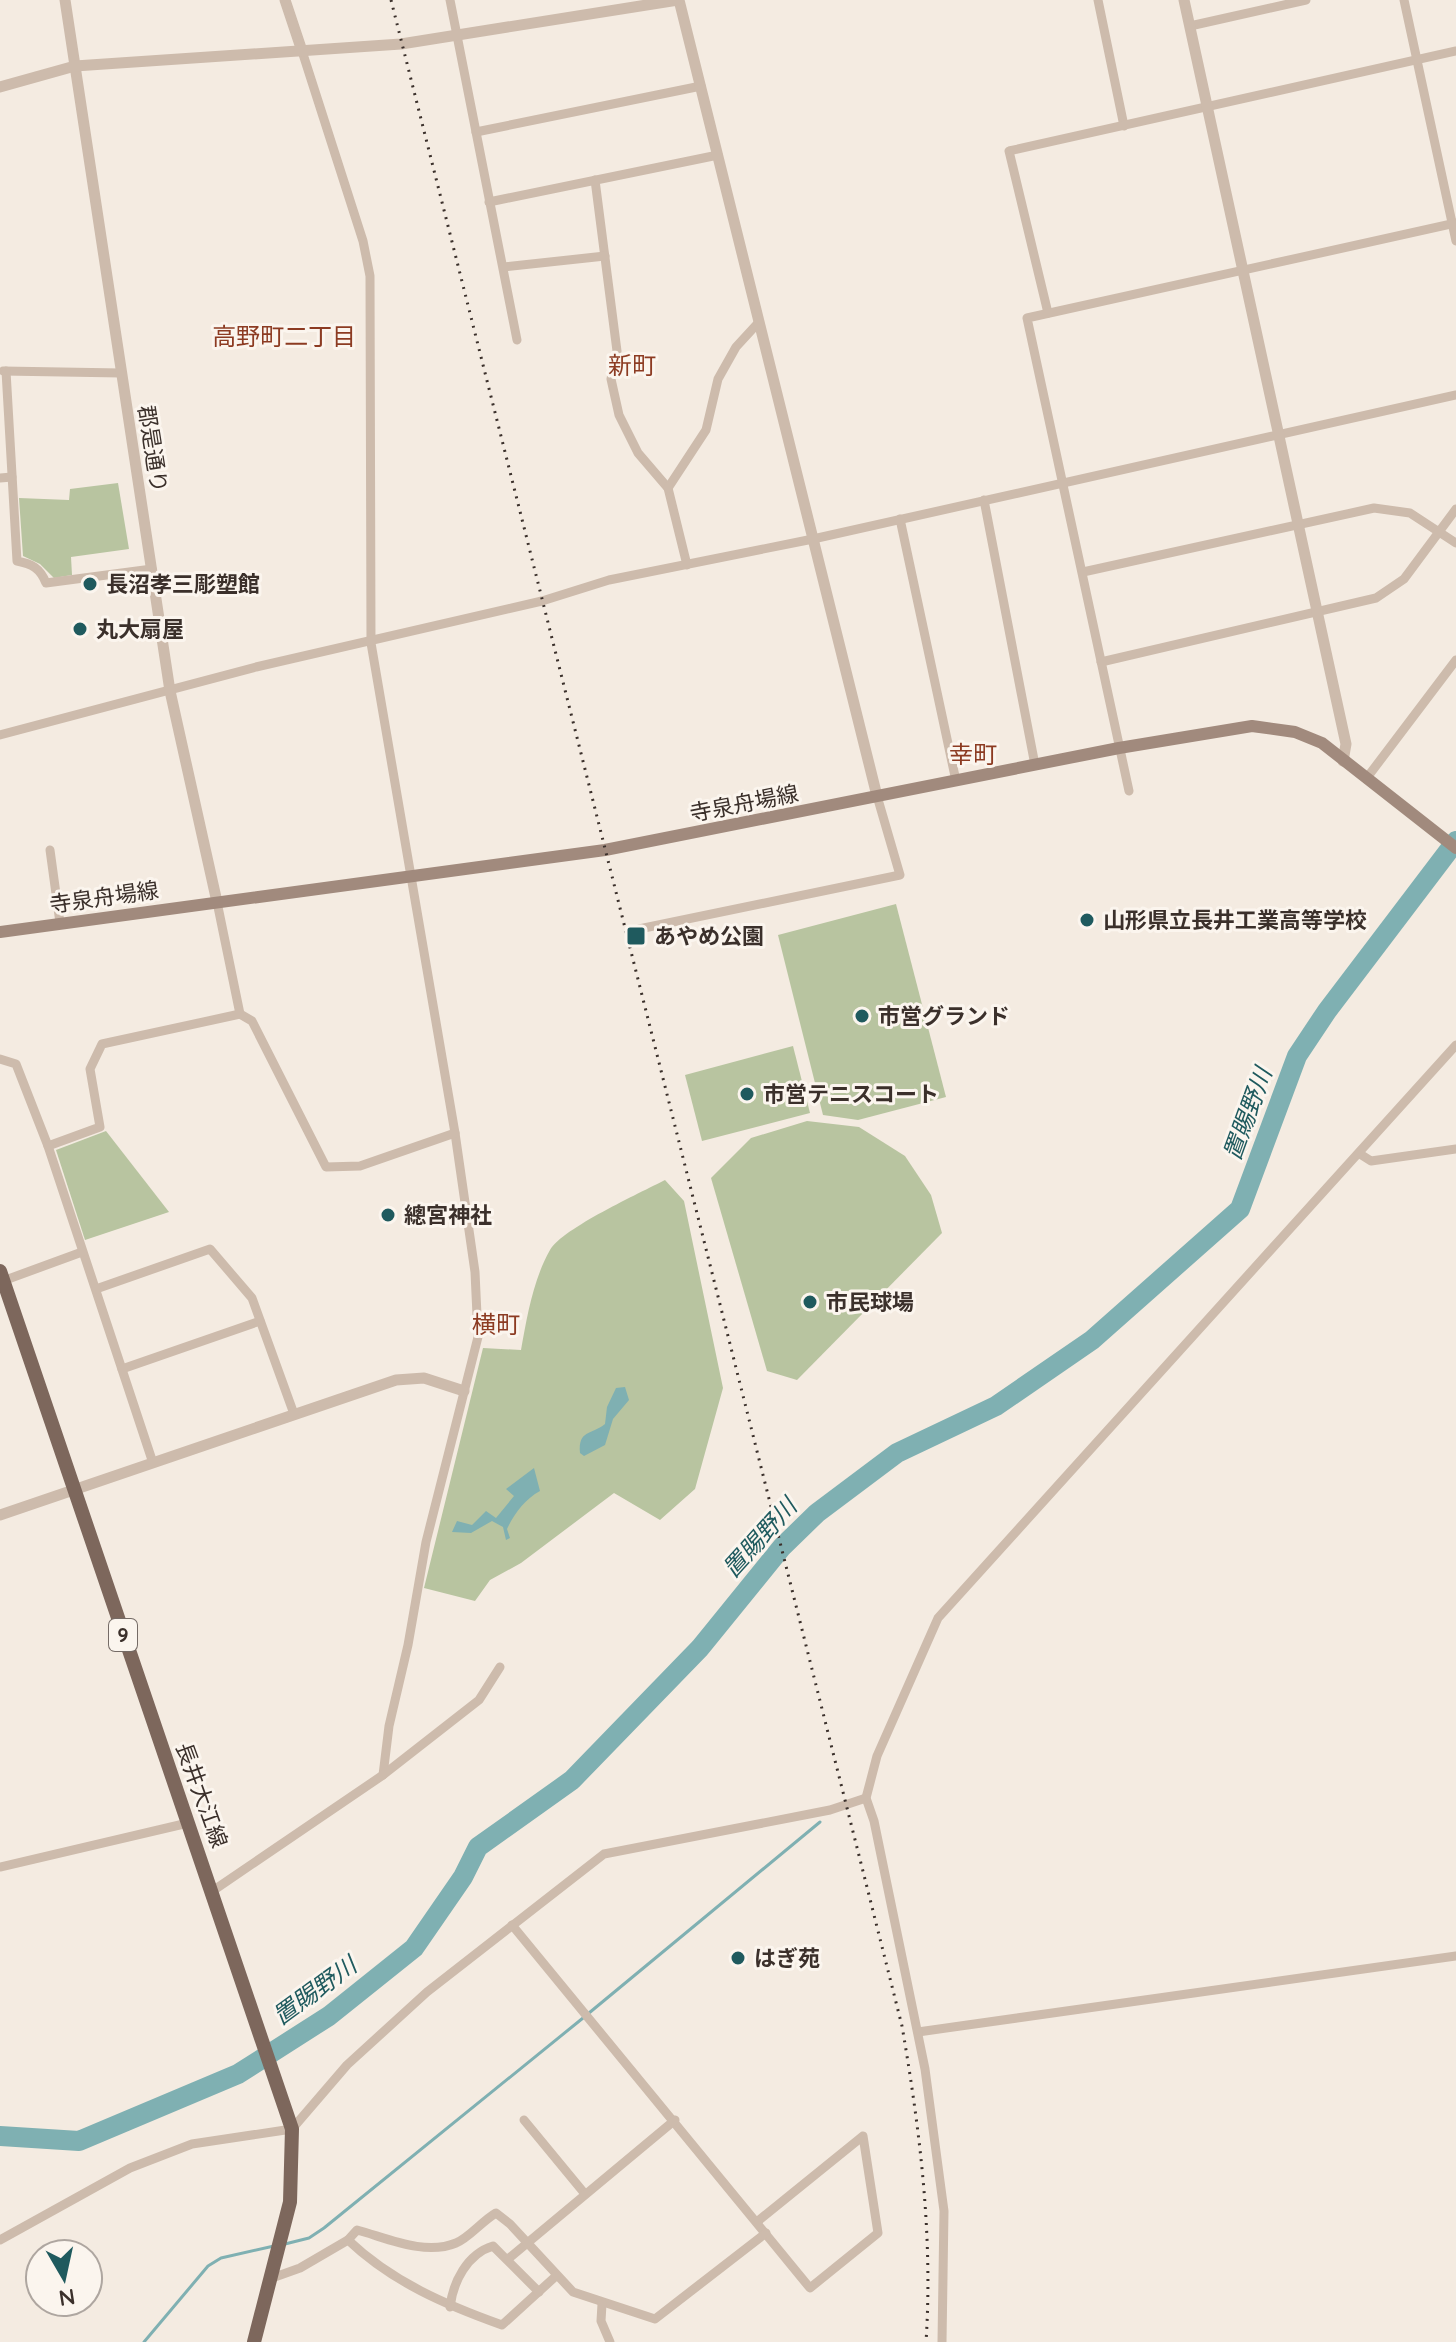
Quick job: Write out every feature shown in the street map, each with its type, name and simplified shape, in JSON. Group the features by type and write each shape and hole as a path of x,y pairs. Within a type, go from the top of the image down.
{"main road":[{"name":"寺泉舟場線","path":"0,932 605,850 1119,748 1252,726 1295,732 1322,743 1456,848"},
{"name":"長井大江線","path":"1,1278 188,1823 214,1890 292,2129 290,2202 254,2342"}],"street":[{"name":"郡是通り","path":"65,0 170,691 217,902"},
{"path":"285,0 363,241 370,276 371,643 455,1133 475,1272 478,1337 426,1542 408,1645 389,1726 383,1775"},
{"path":"450,0 517,340"},
{"path":"0,87 75,66 401,44 678,0 877,796 900,875 639,929"},
{"path":"1098,0 1124,126"},
{"path":"1184,0 1346,744 1343,761"},
{"path":"1190,26 1306,0"},
{"path":"1404,0 1456,241"},
{"path":"1048,313 1009,151 1456,51"},
{"path":"476,132 701,86"},
{"path":"489,202 718,155"},
{"path":"595,180 617,351 611,379 619,415 638,453 668,488 687,565"},
{"path":"1129,791 1065,482 1027,318 1454,223"},
{"path":"504,267 605,256"},
{"path":"668,488 706,430 718,379 736,347 759,322"},
{"path":"121,373 3,371 17,561 31,564 42,573 46,583 152,569"},
{"path":"0,735 256,667 371,643 542,601 609,580 813,539 1456,395"},
{"path":"0,478 12,477"},
{"path":"984,500 1035,765"},
{"path":"1083,572 1374,508 1410,513 1440,529 1456,543"},
{"path":"1101,662 1376,598 1404,579 1456,509"},
{"path":"900,519 956,781"},
{"path":"1370,783 1456,660"},
{"path":"50,850 60,923"},
{"path":"217,902 240,1014"},
{"path":"48,1146 100,1127 90,1069 102,1044 240,1014 252,1021 326,1167 360,1166 455,1133"},
{"path":"942,2342 944,2211 918,2032 877,1835 866,1798 877,1756 938,1618 1456,1045"},
{"path":"0,1059 16,1064 48,1146 153,1463"},
{"path":"1360,1154 1371,1161 1456,1149"},
{"path":"96,1289 210,1249 252,1298 294,1414"},
{"path":"1,1278 82,1252"},
{"path":"122,1369 260,1321"},
{"path":"0,1515 396,1380 424,1378 464,1391"},
{"path":"214,1890 383,1775 479,1700 500,1667"},
{"path":"0,2240 130,2168 192,2144 292,2129 347,2065 427,1992 604,1854 830,1810 866,1798"},
{"path":"0,1867 188,1823"},
{"path":"512,1925 810,2288 878,2233 863,2136 758,2221"},
{"path":"918,2032 1456,1956"},
{"path":"524,2120 585,2194"},
{"path":"508,2259 675,2120"},
{"path":"272,2278 300,2268 348,2240 357,2230 420,2247 456,2243 479,2222 496,2213 528,2242 573,2292 655,2319 766,2233"},
{"path":"348,2240 371,2262 450,2307 502,2325 556,2276"},
{"path":"450,2307 452,2285 482,2249 493,2246 539,2292"},
{"path":"602,2304 601,2321 610,2342"}],"green space":[{"path":"118,483 129,549 71,557 72,575 54,578 40,564 23,556 19,498 69,500 70,489"},
{"name":"市営グランド","path":"896,904 946,1097 858,1120 823,1115 778,935"},
{"name":"市営テニスコート","path":"793,1046 810,1113 702,1141 685,1075"},
{"name":"市民球場","path":"807,1121 859,1127 905,1156 931,1195 942,1233 797,1380 767,1371 711,1178 751,1138"},
{"path":"106,1131 169,1212 85,1240 56,1150"},
{"path":"665,1180 684,1201 723,1388 695,1489 660,1520 614,1493 521,1563 490,1580 475,1601 424,1588 483,1348 521,1350 535,1286 550,1250 558,1241 603,1212"}],"water":[{"path":"625,1387 629,1400 613,1419 605,1445 584,1456 580,1453 581,1440 605,1424 607,1407 616,1388"},
{"path":"534,1468 540,1491 513,1518 507,1529 510,1538 506,1540 503,1527 492,1521 471,1533 452,1532 457,1521 472,1525 486,1511 496,1518 514,1496 506,1489"}],"waterway":[{"name":"置賜野川","path":"0,2136 79,2141 238,2074 329,2016 414,1948 463,1877 478,1847 572,1780 700,1648 782,1547 817,1513 897,1453 996,1406 1092,1340 1240,1209 1297,1056 1327,1011 1456,841"},
{"path":"589,2013 820,1822"},
{"path":"285,2244 309,2238 324,2228 583,2018"},
{"path":"144,2342 208,2266 221,2258 274,2246"}],"railway":[{"path":"391,0 902,2026 923,2183 928,2262 926,2342"}],"place":[{"name":"長沼孝三彫塑館","path":"90,584"},
{"name":"丸大扇屋","path":"80,629"},
{"name":"山形県立長井工業高等学校","path":"1087,920"},
{"name":"あやめ公園","path":"636,936"},
{"name":"市営グランド","path":"862,1016"},
{"name":"市営テニスコート","path":"747,1094"},
{"name":"總宮神社","path":"388,1215"},
{"name":"市民球場","path":"810,1302"},
{"name":"はぎ苑","path":"738,1958"}],"district":[{"name":"高野町二丁目","path":"284,337"},
{"name":"新町","path":"632,366"},
{"name":"幸町","path":"973,755"},
{"name":"横町","path":"496,1325"}]}
